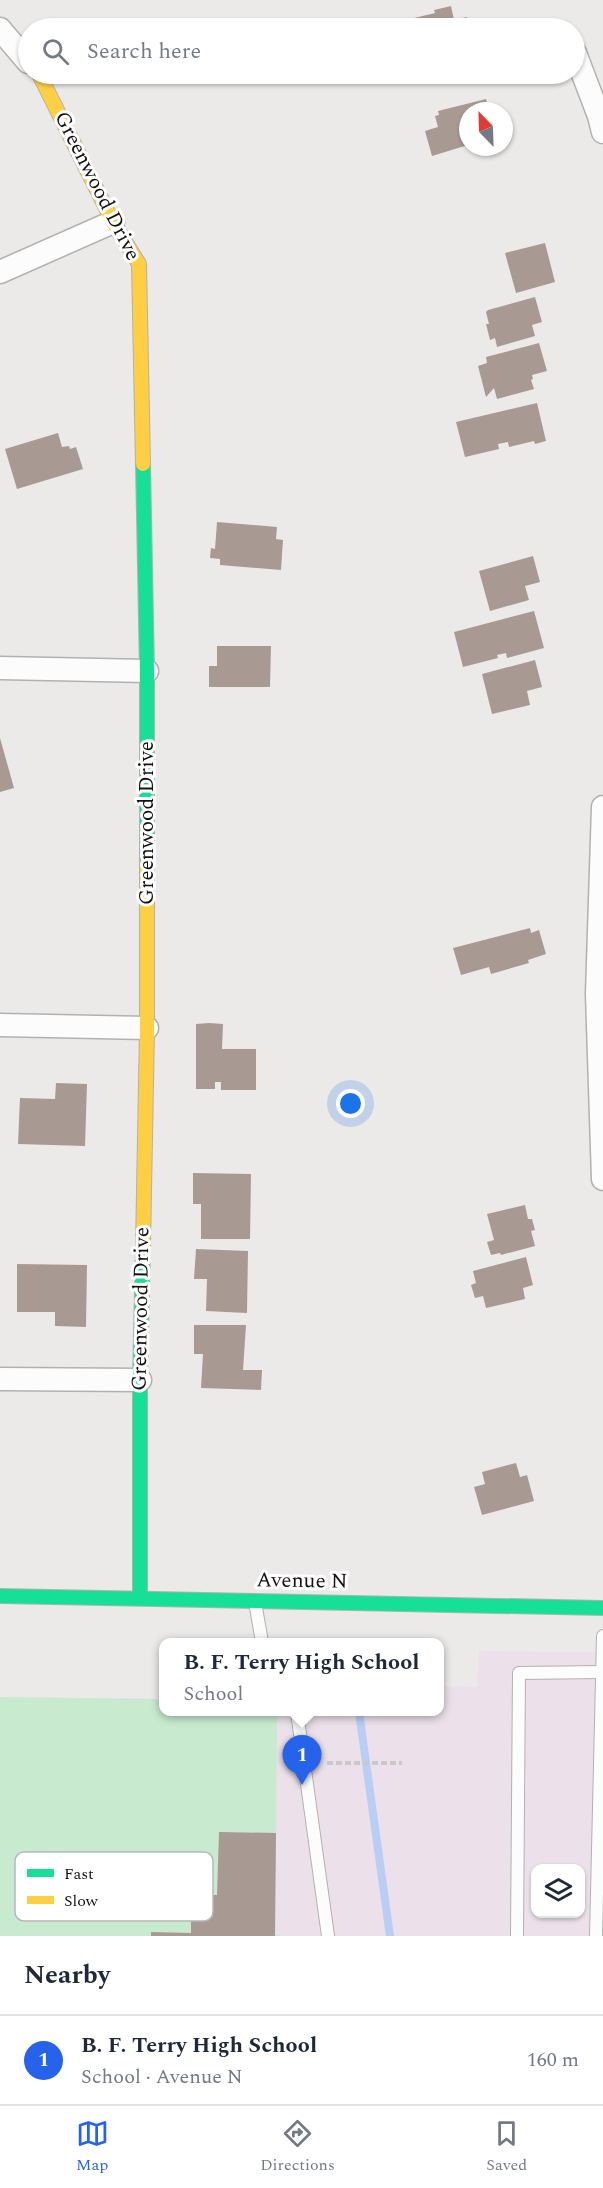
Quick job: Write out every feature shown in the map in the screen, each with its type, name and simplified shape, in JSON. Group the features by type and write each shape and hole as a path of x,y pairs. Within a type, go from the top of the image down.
{"street":[{"path":"0,29 18,50"},
{"path":"585,79 603,132"},
{"name":"Greenwood Drive","path":"44,84 113,222 139,264 147,671 147,1028 140,1380 140,1598"},
{"path":"0,272 113,222"},
{"path":"0,668 147,671"},
{"path":"603,807 600,994 603,1179"},
{"path":"0,1025 147,1028"},
{"path":"0,1379 140,1380"},
{"name":"Avenue N","path":"0,1596 603,1608"}],"lane":[{"path":"255,1601 261,1638"},
{"path":"596,1936 603,1636"},
{"path":"517,1936 519,1673 602,1672"},
{"path":"298,1716 328,1936"}],"path":[{"path":"327,1763 402,1763"}],"shaded area":[{"path":"479,1651 603,1652 603,1936 0,1936 0,1697 159,1699 159,1716 444,1716 444,1686 477,1687"}],"green space":[{"path":"0,1697 159,1699 159,1716 277,1716 275,1934 281,1936 0,1936"}],"building":[{"path":"451,6 454,18 414,18 435,13 434,10"},
{"path":"459,106 459,148 432,156 425,131 438,127 435,116 439,115 438,111"},
{"path":"545,243 555,282 516,293 505,253"},
{"path":"535,297 542,322 532,325 535,336 497,347 495,338 490,340 486,312"},
{"path":"539,343 547,371 532,375 534,389 497,399 494,388 486,397 478,366 487,363 486,357"},
{"path":"537,403 546,441 535,444 534,441 509,447 508,442 498,444 499,449 465,457 456,422"},
{"path":"58,433 62,447 69,446 70,449 76,447 83,469 17,489 5,449"},
{"path":"217,522 277,527 276,539 283,540 281,570 220,565 220,559 210,558 211,548 215,549"},
{"path":"533,556 540,582 525,586 529,600 490,611 479,571"},
{"path":"534,611 544,648 507,658 506,653 497,655 498,658 463,667 454,632"},
{"path":"217,646 271,646 270,687 209,687 209,666 217,666"},
{"path":"535,660 542,687 527,691 530,705 492,714 482,674"},
{"path":"0,738 14,788 0,792"},
{"path":"530,928 531,933 539,930 546,954 528,960 529,963 491,974 489,967 461,975 453,948"},
{"path":"196,1024 223,1024 222,1049 256,1049 256,1090 221,1090 221,1082 215,1082 215,1089 196,1089"},
{"path":"56,1083 87,1084 85,1146 18,1144 20,1098 55,1099"},
{"path":"193,1173 251,1174 250,1239 201,1239 201,1204 193,1204"},
{"path":"525,1205 528,1219 532,1219 535,1230 531,1231 535,1246 501,1255 500,1253 491,1255 487,1242 494,1240 487,1214"},
{"path":"196,1249 248,1251 247,1313 206,1311 207,1279 194,1279"},
{"path":"526,1257 533,1285 523,1288 525,1299 486,1308 483,1296 475,1298 471,1285 476,1283 473,1271"},
{"path":"17,1264 87,1265 86,1327 55,1326 55,1312 17,1312"},
{"path":"194,1325 246,1325 243,1370 262,1370 261,1390 201,1388 203,1354 194,1354"},
{"path":"516,1463 520,1477 527,1475 534,1501 482,1515 474,1487 485,1484 482,1472"},
{"path":"219,1832 276,1833 275,1936 151,1936 151,1932 191,1933 191,1921 213,1921 213,1895 217,1895"}],"waterway":[{"path":"360,1716 390,1936"}],"traffic: fast":[{"path":"143,464 147,671 147,863"},
{"path":"140,1598 140,1380 143,1246"},
{"path":"0,1596 603,1608"}],"traffic: slow":[{"path":"44,84 113,222 139,264 143,464"},
{"path":"143,1246 147,863"}],"place":[{"name":"B. F. Terry High School","path":"302,1785"}]}
